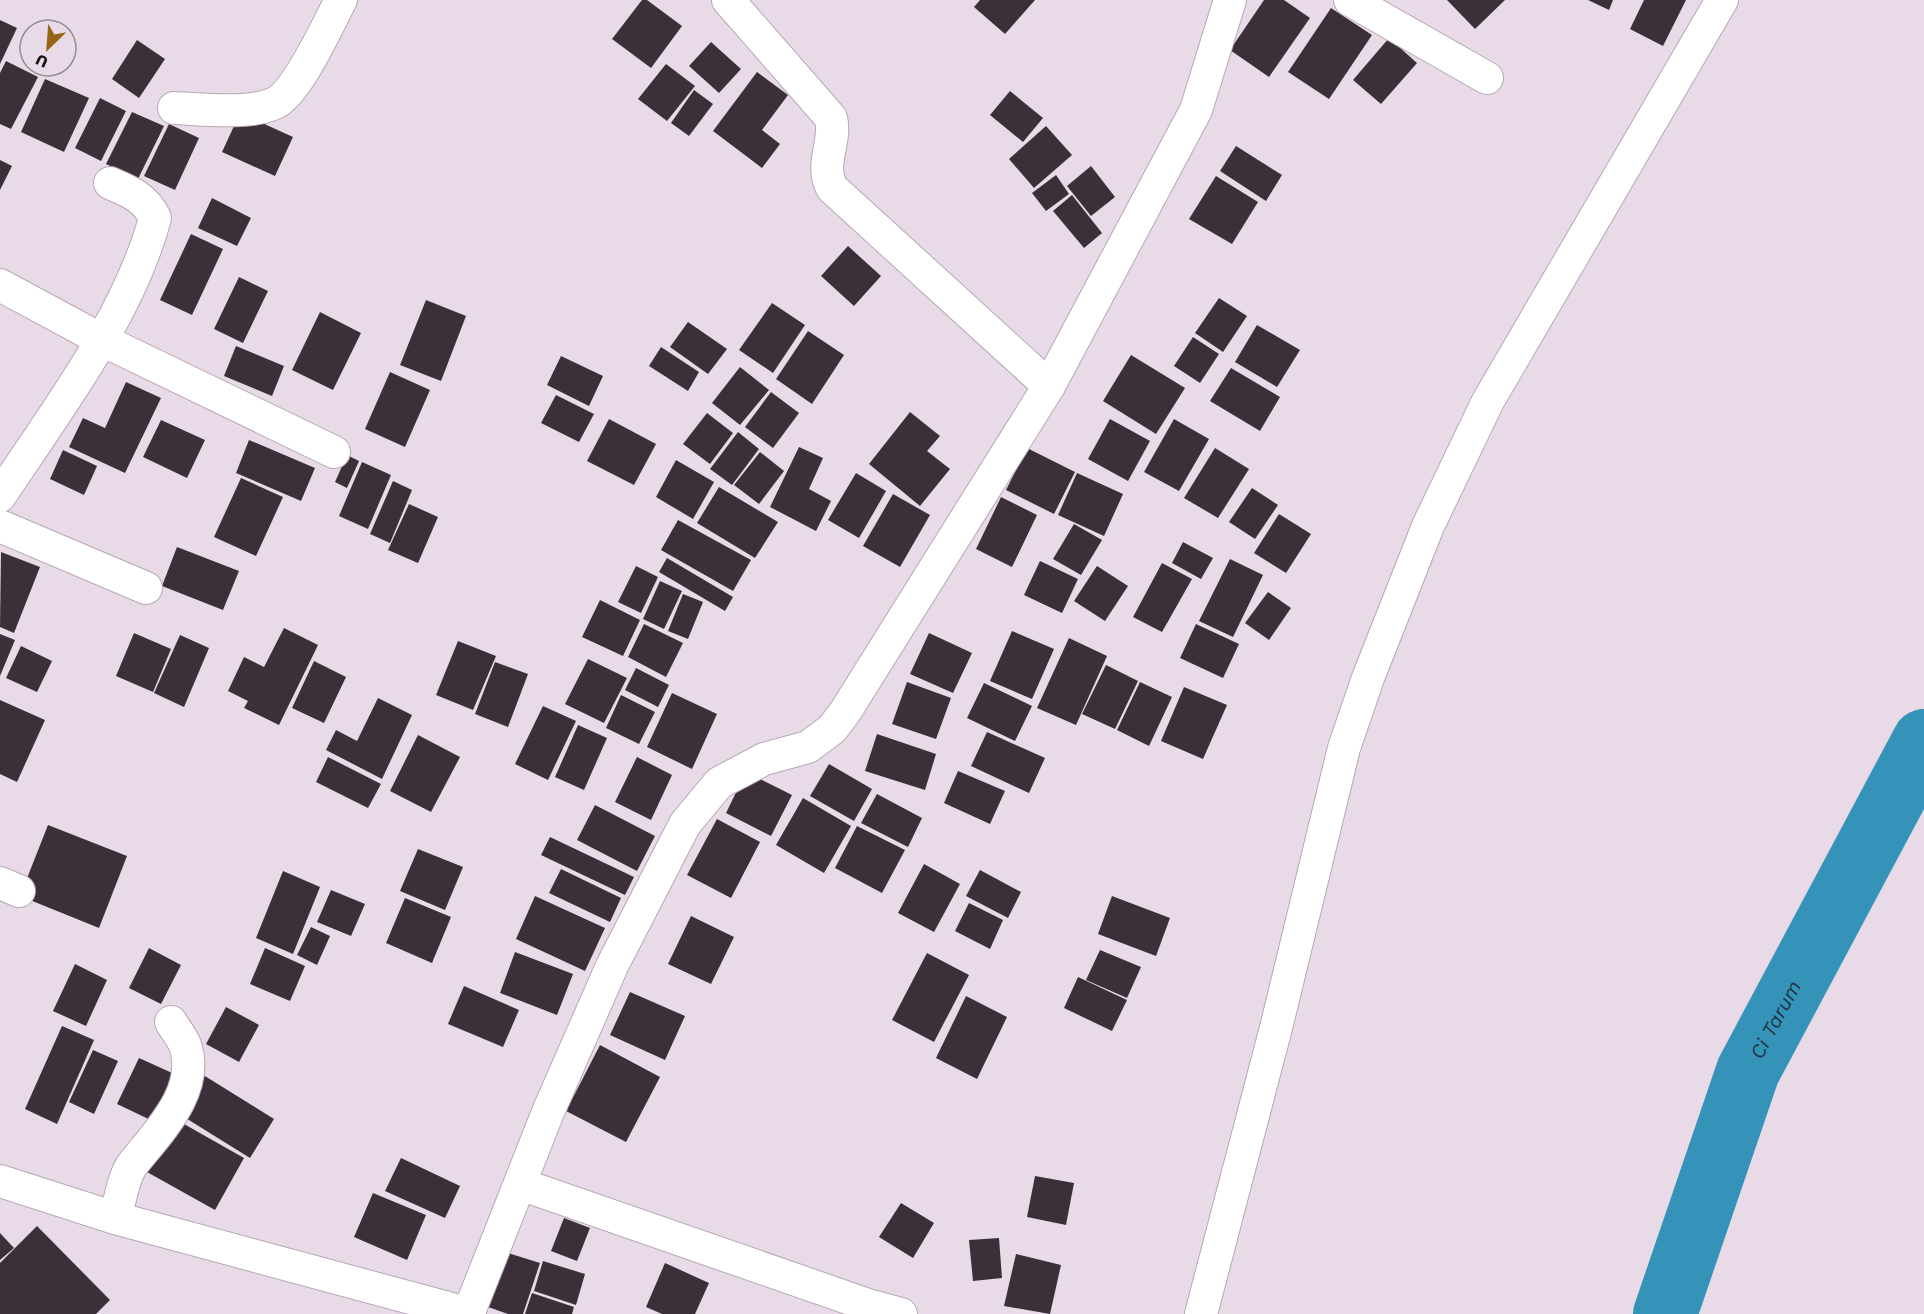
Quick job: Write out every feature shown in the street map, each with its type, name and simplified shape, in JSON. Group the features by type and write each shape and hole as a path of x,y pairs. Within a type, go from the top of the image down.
{"street":[{"path":"174,108 257,108 274,104 293,87 341,0"},
{"path":"728,0 831,118 832,139 825,168 832,188 1049,386"},
{"path":"0,1181 115,1218 469,1313 548,1112 612,966 685,824 719,783 764,759 808,747 832,729 1049,386 1196,110 1230,0"},
{"path":"1350,0 1487,78"},
{"path":"1201,1314 1277,1024 1344,748 1368,678 1424,537 1488,401 1722,0"},
{"path":"0,496 102,340 149,241 155,218 149,206 134,193 110,183"},
{"path":"0,285 102,340 334,452"},
{"path":"0,526 146,588"},
{"path":"115,1218 131,1167 150,1147 173,1113 189,1073 185,1046 171,1022"},
{"path":"520,1184 871,1306 900,1314"}],"building":[{"path":"642,0 647,0 682,26 651,68 612,39"},
{"path":"980,0 1035,0 1005,34 974,7"},
{"path":"1264,0 1284,0 1310,18 1269,77 1230,50"},
{"path":"1447,0 1505,0 1475,29"},
{"path":"1588,0 1613,0 1609,10"},
{"path":"1644,0 1686,0 1663,46 1630,29"},
{"path":"1331,8 1372,35 1329,99 1288,72"},
{"path":"0,20 17,28 0,64"},
{"path":"1389,38 1417,63 1381,104 1353,80"},
{"path":"137,40 165,59 139,98 112,79"},
{"path":"711,42 741,69 719,93 689,66"},
{"path":"6,61 18,67 18,78 37,78 11,129 0,124 0,73"},
{"path":"666,64 695,86 667,121 638,99"},
{"path":"757,72 788,95 762,130 780,144 762,168 713,131"},
{"path":"45,79 89,98 64,152 21,132"},
{"path":"694,90 713,104 689,136 671,123"},
{"path":"1010,91 1043,118 1023,142 990,115"},
{"path":"100,98 126,111 101,161 75,148"},
{"path":"132,112 164,126 138,179 106,164"},
{"path":"240,113 293,137 275,176 222,152"},
{"path":"169,124 199,138 175,190 144,176"},
{"path":"1046,126 1072,155 1034,188 1009,159"},
{"path":"1236,146 1282,175 1266,201 1220,171"},
{"path":"0,160 12,166 0,190"},
{"path":"1091,166 1115,197 1091,216 1067,186"},
{"path":"1056,175 1069,194 1046,211 1032,193"},
{"path":"1216,176 1258,202 1232,244 1189,219"},
{"path":"1072,195 1102,233 1084,248 1053,211"},
{"path":"212,198 251,218 237,246 198,228"},
{"path":"191,234 223,249 192,315 160,300"},
{"path":"848,246 881,276 854,306 821,276"},
{"path":"239,277 268,291 243,343 214,329"},
{"path":"1219,298 1247,316 1223,352 1195,333"},
{"path":"426,300 466,316 441,381 400,365"},
{"path":"772,303 805,325 773,373 739,350"},
{"path":"320,312 361,333 333,390 292,370"},
{"path":"688,322 727,349 708,374 670,347"},
{"path":"1257,325 1300,350 1277,387 1235,362"},
{"path":"808,331 844,355 812,404 776,379"},
{"path":"1193,337 1219,354 1200,383 1174,366"},
{"path":"236,346 284,366 272,396 224,376"},
{"path":"661,347 699,372 688,391 649,366"},
{"path":"1131,355 1185,388 1156,434 1103,401"},
{"path":"561,356 603,376 589,406 547,385"},
{"path":"740,367 769,390 740,425 712,403"},
{"path":"1231,368 1280,397 1260,431 1210,401"},
{"path":"390,372 430,390 405,447 365,429"},
{"path":"126,382 161,398 125,473 69,447 83,418 105,428"},
{"path":"771,392 799,413 773,448 745,427"},
{"path":"556,395 594,414 579,442 541,423"},
{"path":"910,412 940,436 927,451 950,469 920,506 869,464"},
{"path":"707,413 733,433 710,464 683,444"},
{"path":"609,419 656,444 634,485 587,461"},
{"path":"1110,419 1150,441 1128,481 1088,459"},
{"path":"1174,419 1209,439 1179,491 1144,472"},
{"path":"161,420 205,440 187,478 143,457"},
{"path":"738,432 759,449 732,485 710,469"},
{"path":"249,440 315,468 301,501 236,473"},
{"path":"799,447 823,458 809,489 831,501 816,531 770,507"},
{"path":"1027,448 1075,472 1054,514 1006,490"},
{"path":"1215,448 1249,469 1218,518 1184,498"},
{"path":"63,450 97,466 84,495 50,479"},
{"path":"760,452 784,471 759,504 734,485"},
{"path":"347,455 359,461 347,488 335,482"},
{"path":"676,460 714,482 693,519 656,497"},
{"path":"362,462 391,475 368,529 339,516"},
{"path":"856,473 886,491 859,538 828,520"},
{"path":"1077,473 1123,494 1104,536 1058,515"},
{"path":"241,478 283,497 256,556 214,537"},
{"path":"393,481 412,490 390,543 370,534"},
{"path":"719,487 778,522 755,558 697,523"},
{"path":"1252,488 1278,505 1255,539 1229,522"},
{"path":"893,494 930,515 900,567 863,546"},
{"path":"1001,497 1037,515 1012,567 976,549"},
{"path":"409,504 438,517 418,563 388,550"},
{"path":"1279,514 1311,534 1286,573 1254,553"},
{"path":"678,520 751,560 733,591 661,550"},
{"path":"1074,524 1102,540 1081,575 1053,559"},
{"path":"1183,542 1213,558 1201,579 1172,563"},
{"path":"177,547 239,571 223,610 162,586"},
{"path":"1,552 40,567 14,633 0,627"},
{"path":"667,558 733,597 725,611 659,572"},
{"path":"1230,559 1263,575 1233,637 1199,621"},
{"path":"1040,561 1078,579 1062,613 1024,595"},
{"path":"1162,563 1192,579 1162,632 1133,617"},
{"path":"636,566 658,577 641,613 618,602"},
{"path":"1097,566 1128,586 1105,621 1074,601"},
{"path":"660,581 682,591 664,629 643,619"},
{"path":"1268,592 1291,608 1269,640 1245,623"},
{"path":"683,594 703,602 688,639 668,631"},
{"path":"600,600 640,620 623,656 582,637"},
{"path":"644,624 683,643 666,677 628,657"},
{"path":"1196,624 1239,644 1223,678 1180,658"},
{"path":"284,628 318,645 279,725 244,708 248,701 228,691 244,657 264,667"},
{"path":"1012,631 1054,649 1032,699 990,681"},
{"path":"134,633 171,649 153,692 116,676"},
{"path":"929,633 972,653 953,693 910,674"},
{"path":"0,634 15,640 0,676"},
{"path":"180,635 209,648 184,707 154,693"},
{"path":"1069,638 1107,656 1076,725 1037,708"},
{"path":"458,641 496,656 473,710 436,695"},
{"path":"21,646 52,661 37,692 6,678"},
{"path":"588,659 627,678 604,723 565,704"},
{"path":"314,661 346,677 324,723 292,708"},
{"path":"495,662 528,674 508,727 475,714"},
{"path":"1106,665 1138,681 1115,729 1082,714"},
{"path":"636,668 669,685 658,707 625,690"},
{"path":"907,682 951,698 936,739 892,724"},
{"path":"1140,682 1172,697 1149,746 1117,730"},
{"path":"984,683 1032,706 1015,741 967,718"},
{"path":"1184,687 1227,705 1203,759 1161,741"},
{"path":"672,693 717,714 692,769 647,747"},
{"path":"621,695 655,712 639,744 606,728"},
{"path":"378,698 412,715 382,779 326,750 336,730 357,741"},
{"path":"0,700 45,720 17,782 0,774"},
{"path":"543,706 576,721 548,780 515,764"},
{"path":"578,725 607,738 584,790 555,777"},
{"path":"987,732 1045,758 1029,793 971,766"},
{"path":"877,734 936,754 925,790 865,771"},
{"path":"418,735 460,757 431,812 390,791"},
{"path":"328,757 381,784 368,808 316,782"},
{"path":"637,757 672,775 651,820 615,802"},
{"path":"829,764 872,789 854,821 810,796"},
{"path":"958,771 1005,791 990,824 944,803"},
{"path":"746,772 792,795 771,836 726,813"},
{"path":"877,794 922,818 908,847 861,823"},
{"path":"803,798 851,826 824,873 776,845"},
{"path":"595,805 655,836 637,871 577,840"},
{"path":"717,819 760,842 731,898 687,875"},
{"path":"48,825 127,856 99,928 20,896"},
{"path":"857,826 905,850 882,893 835,868"},
{"path":"550,837 634,877 625,895 541,855"},
{"path":"418,849 463,867 445,910 400,891"},
{"path":"924,864 960,884 934,932 898,913"},
{"path":"561,869 621,898 610,922 549,893"},
{"path":"980,870 1021,892 1008,918 966,896"},
{"path":"283,871 320,887 293,954 256,938"},
{"path":"331,890 365,904 351,936 317,922"},
{"path":"535,896 605,928 585,971 516,939"},
{"path":"1112,896 1170,918 1156,956 1098,934"},
{"path":"405,898 451,917 432,963 386,943"},
{"path":"969,903 1003,920 990,949 955,931"},
{"path":"691,916 734,937 711,984 668,964"},
{"path":"311,927 330,936 317,965 297,955"},
{"path":"149,948 181,965 161,1004 129,988"},
{"path":"265,948 305,966 290,1001 250,984"},
{"path":"1100,950 1141,967 1127,998 1086,980"},
{"path":"515,952 573,974 557,1015 500,993"},
{"path":"927,953 969,975 934,1042 892,1020"},
{"path":"75,964 107,980 86,1026 53,1011"},
{"path":"1078,977 1127,1000 1112,1031 1064,1008"},
{"path":"464,986 519,1010 503,1047 448,1024"},
{"path":"630,992 685,1016 665,1060 610,1035"},
{"path":"966,996 1007,1017 977,1079 936,1058"},
{"path":"226,1007 259,1025 239,1062 206,1044"},
{"path":"62,1026 94,1040 57,1124 25,1109"},
{"path":"600,1045 660,1077 626,1142 566,1111"},
{"path":"93,1050 118,1061 94,1114 69,1102"},
{"path":"139,1058 181,1077 159,1124 117,1104"},
{"path":"200,1073 274,1119 250,1158 176,1112"},
{"path":"177,1120 244,1158 215,1210 147,1172"},
{"path":"401,1158 460,1186 445,1218 385,1191"},
{"path":"1035,1176 1074,1183 1066,1225 1027,1217"},
{"path":"373,1193 426,1215 407,1260 354,1237"},
{"path":"901,1203 934,1223 913,1258 879,1237"},
{"path":"564,1218 590,1228 577,1261 551,1251"},
{"path":"37,1226 110,1300 96,1314 0,1314 0,1263"},
{"path":"0,1233 14,1248 0,1260"},
{"path":"999,1238 1002,1278 973,1281 969,1240"},
{"path":"505,1252 540,1263 523,1314 508,1314 488,1307"},
{"path":"1016,1254 1061,1265 1050,1314 1004,1306"},
{"path":"543,1261 585,1274 576,1305 534,1291"},
{"path":"665,1263 709,1283 695,1314 662,1314 646,1307"},
{"path":"532,1293 574,1307 572,1314 525,1314"}],"waterway":[{"name":"Ci Tarum","path":"1665,1314 1748,1071 1924,741"}]}
